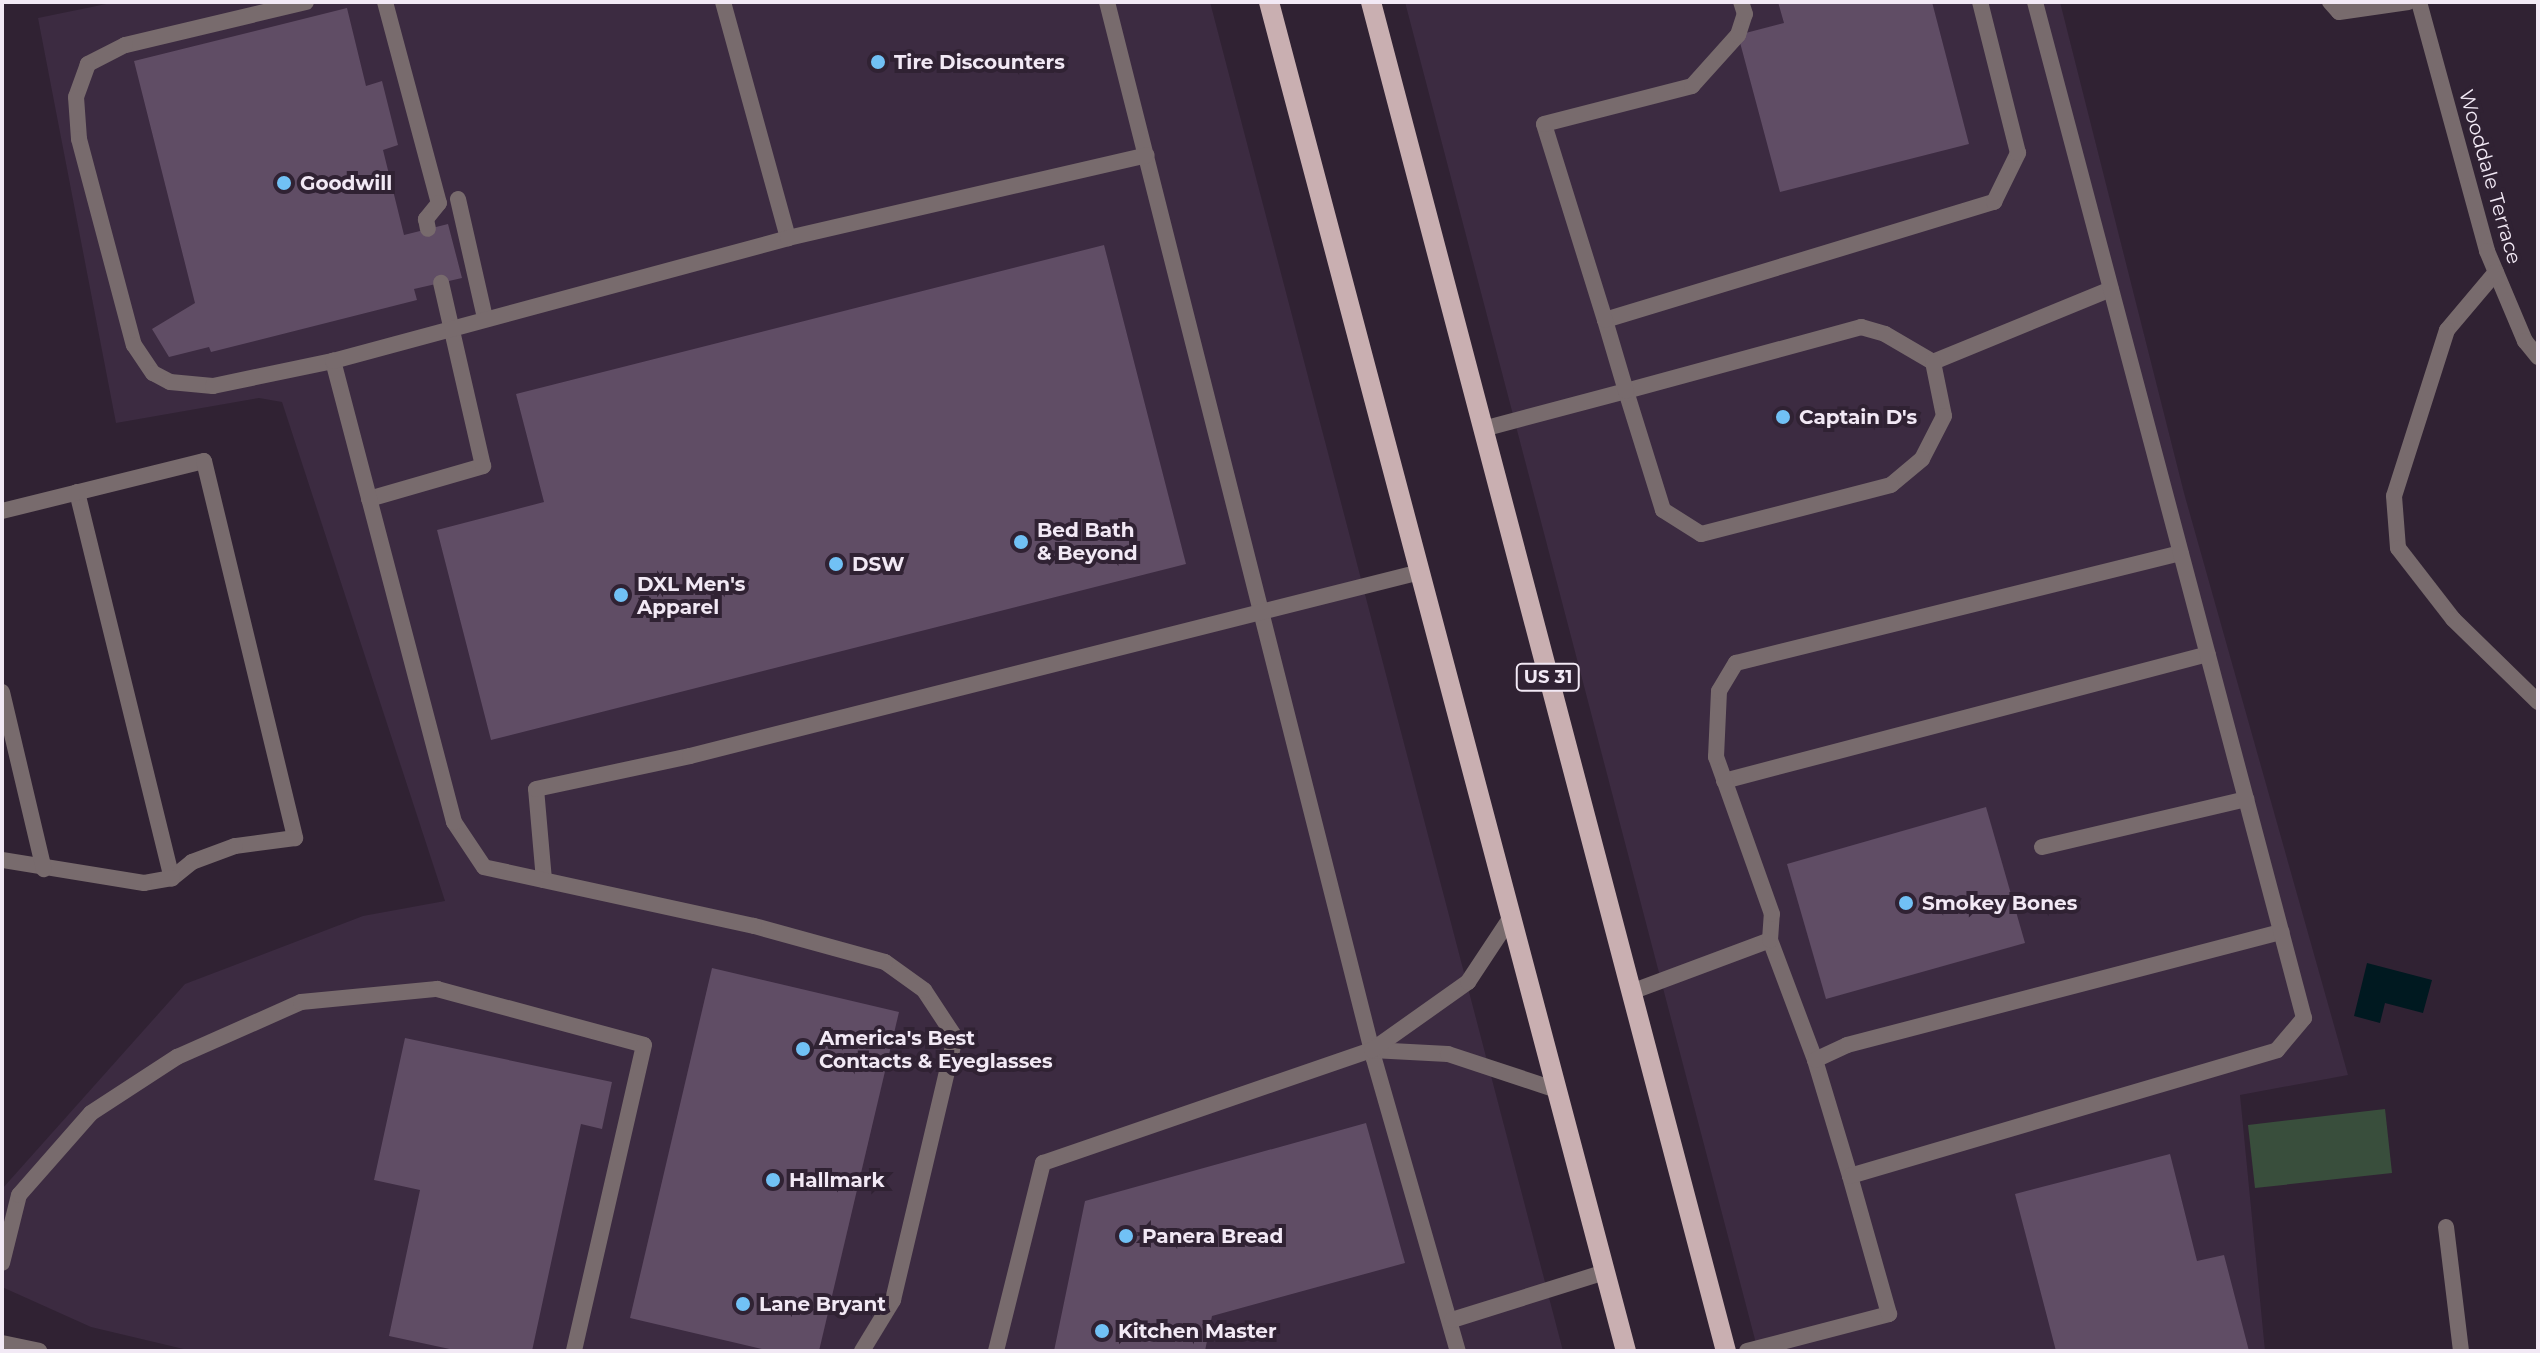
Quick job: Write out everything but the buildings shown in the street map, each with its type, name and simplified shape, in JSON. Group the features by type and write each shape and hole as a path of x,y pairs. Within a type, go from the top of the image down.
{"main road":[{"path":"1269,2 1626,1351"},
{"name":"US 31","path":"1371,2 1726,1351"}],"street":[{"path":"306,2 125,45 88,64 77,111 79,139 134,345 153,373 170,382 213,386 333,361 788,238 1147,155"},
{"path":"385,2 439,203 426,219 428,229"},
{"path":"723,2 788,238"},
{"path":"1107,2 1265,612 1372,1050 1452,1320 1458,1351"},
{"path":"1483,429 1626,391 1861,327 1885,334 1933,362 1944,416 1922,459 1891,485 1701,534 1663,510 1626,391 1605,320 1544,124 1692,86 1738,35 1745,14 1741,2"},
{"path":"1605,320 1994,202 2018,153 1980,2"},
{"path":"1850,1176 2277,1050 2304,1018 2035,2"},
{"path":"2330,2 2339,12 2408,2"},
{"name":"Wooddale Terrace","path":"2419,2 2496,272 2525,341 2538,357"},
{"path":"458,199 485,318"},
{"path":"2496,272 2447,330 2394,496 2398,548 2453,619 2538,702"},
{"path":"369,499 483,466 441,283"},
{"path":"1933,362 2111,289"},
{"path":"333,361 454,822 484,867 754,926 885,962 924,990 955,1037 893,1300 862,1351"},
{"path":"2,511 204,461 295,838 235,846 192,862 172,878 144,883 2,860"},
{"path":"77,492 172,878"},
{"path":"1747,1351 1889,1314 1815,1060 1770,940 1772,914 1716,757 1719,691 1736,663 2181,553"},
{"path":"544,880 536,789 690,756 1420,572"},
{"path":"1724,781 2208,654"},
{"path":"2,692 44,869"},
{"path":"2042,847 2246,799"},
{"path":"996,1351 1043,1163 1372,1050 1468,982 1511,917"},
{"path":"1815,1060 1847,1045 2282,932"},
{"path":"1631,992 1770,940"},
{"path":"2,1263 19,1195 91,1113 177,1057 301,1002 437,989 644,1045 574,1351"},
{"path":"1372,1050 1448,1054 1557,1090"},
{"path":"2446,1227 2461,1351"},
{"path":"1452,1320 1605,1272"},
{"path":"2,1343 39,1351"}],"shaded area":[{"path":"116,2 1210,2 1563,1351 192,1351 91,1327 2,1287 2,1189 185,984 363,916 445,901 282,402 259,398 116,423 38,18"},
{"path":"1405,2 2060,2 2184,493 2348,1075 2240,1095 2265,1351 1758,1351"}],"green space":[{"path":"2385,1109 2392,1173 2255,1188 2248,1125"}],"water":[{"path":"2367,963 2432,980 2423,1013 2385,1003 2380,1023 2354,1016"}],"place":[{"name":"Tire Discounters","path":"878,62"},
{"name":"Goodwill","path":"284,183"},
{"name":"Captain D's","path":"1783,417"},
{"name":"Bed Bath & Beyond","path":"1021,542"},
{"name":"DSW","path":"836,564"},
{"name":"DXL Men's Apparel","path":"621,595"},
{"name":"Smokey Bones","path":"1906,903"},
{"name":"America's Best Contacts & Eyeglasses","path":"803,1049"},
{"name":"Hallmark","path":"773,1180"},
{"name":"Panera Bread","path":"1126,1236"},
{"name":"Lane Bryant","path":"743,1304"},
{"name":"Kitchen Master","path":"1102,1331"}]}
